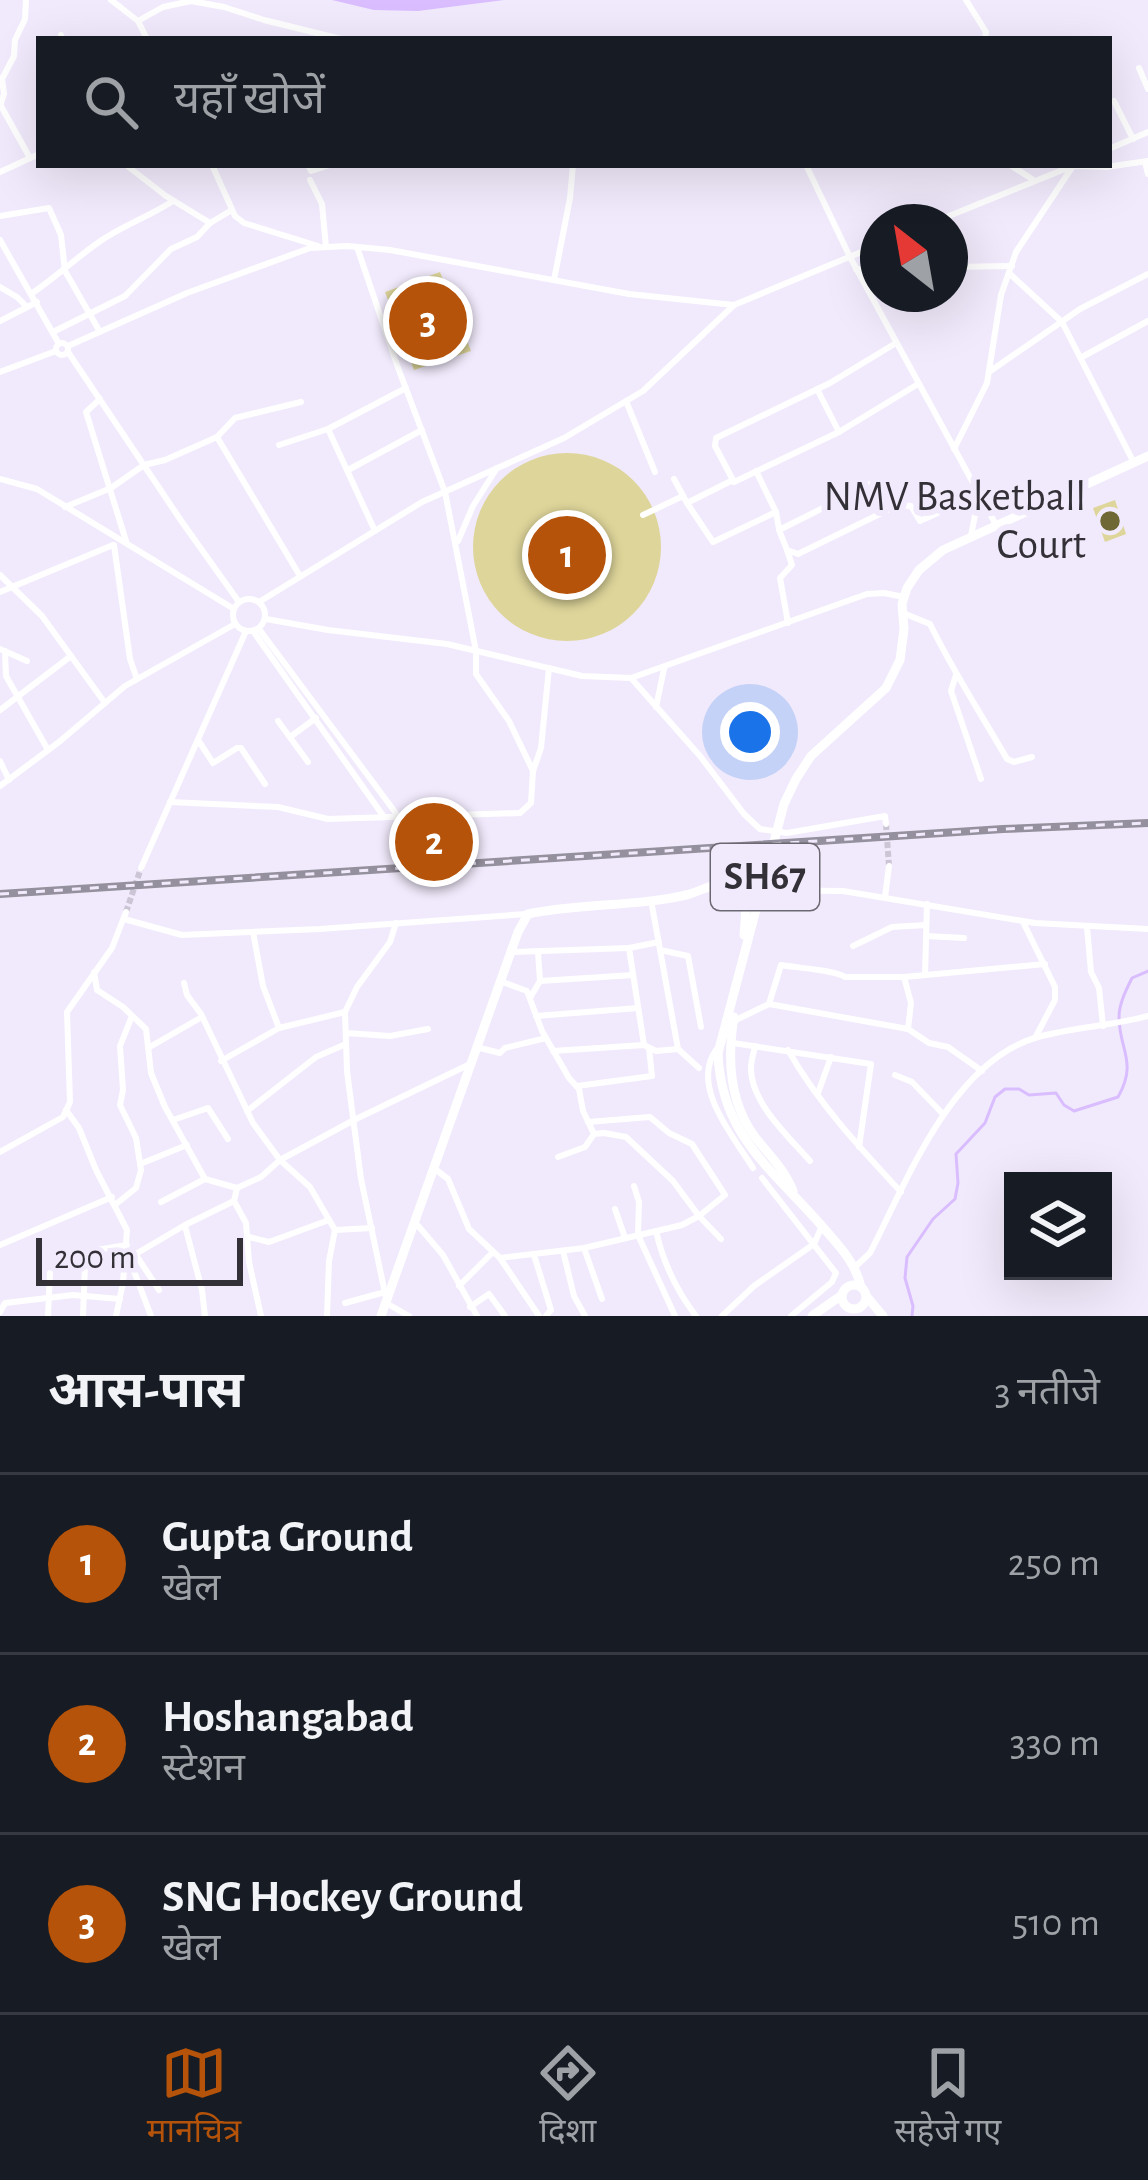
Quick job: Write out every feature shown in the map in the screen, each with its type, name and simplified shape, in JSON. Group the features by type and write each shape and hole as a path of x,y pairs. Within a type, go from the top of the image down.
{"main road":[{"path":"904,597 919,570 943,550 1148,456"},
{"name":"SH67","path":"859,1306 852,1262 747,1142 731,1115 719,1081 718,1053 784,804 811,756 886,688 900,660 904,597"},
{"path":"381,1316 528,914 686,896 723,884 743,895 746,908 740,989 730,1042 731,1086 751,1132 788,1176 795,1196"},
{"path":"852,1262 844,1305 883,1316"},
{"path":"812,1316 852,1285 859,1306"}],"street":[{"path":"0,172 35,156 0,106 2,80 14,56 26,0"},
{"path":"112,0 138,21 146,36"},
{"path":"966,0 985,36"},
{"path":"138,21 163,7 191,1 329,36"},
{"path":"1139,68 1148,89"},
{"path":"1114,101 1133,139"},
{"path":"1112,148 1148,132"},
{"path":"1112,166 1147,161 1148,174"},
{"path":"130,168 210,223"},
{"path":"213,168 235,216 244,223 324,247"},
{"path":"554,280 573,168"},
{"path":"807,168 856,269 996,524"},
{"path":"1015,168 1034,180"},
{"path":"968,208 1053,168"},
{"path":"954,449 987,383 1001,295 1016,252 1071,168"},
{"path":"310,180 322,204 324,247"},
{"path":"31,294 101,241 173,201"},
{"path":"0,216 49,208 61,235 65,271 100,332"},
{"path":"53,332 125,296 171,249 197,237 232,210"},
{"path":"0,240 63,348 236,606 235,624"},
{"path":"170,802 278,807 328,819 520,813 531,802 532,771 509,721 476,674 476,651 446,492 357,247"},
{"path":"0,372 187,292 310,248 390,250 629,294 734,305"},
{"path":"259,602 374,531 564,438 643,391 734,305 860,253"},
{"path":"968,268 1010,269 1062,322 1134,463"},
{"path":"989,372 1080,309 1148,274"},
{"path":"0,287 26,308"},
{"path":"0,321 37,302"},
{"path":"1082,357 1148,321"},
{"path":"733,480 715,446 716,438 896,344"},
{"path":"643,515 734,482 839,432 918,384"},
{"path":"279,445 328,429 406,388"},
{"path":"817,389 839,432"},
{"path":"100,399 86,412 111,488 121,544 130,659 137,679"},
{"path":"626,401 655,472"},
{"path":"65,507 111,488 144,465 217,437 236,418 302,402"},
{"path":"328,429 374,531"},
{"path":"348,470 422,430"},
{"path":"217,437 300,576"},
{"path":"456,544 497,468"},
{"path":"756,471 776,512 792,566 780,578 788,623"},
{"path":"0,479 37,490 121,544 236,606"},
{"path":"674,479 713,542 776,512"},
{"path":"779,530 872,484 888,488 898,505"},
{"path":"787,550 798,554 898,505 911,506 920,521 979,494"},
{"path":"971,536 979,494"},
{"path":"0,592 121,544"},
{"path":"0,575 42,616 105,703"},
{"path":"266,619 447,644 582,676 631,678 867,594 904,597"},
{"path":"236,606 246,599 259,602 266,619"},
{"path":"903,613 928,622 1007,759 1032,758"},
{"path":"141,868 252,631 266,619"},
{"path":"0,786 137,679 235,624"},
{"path":"235,624 252,631 398,816"},
{"path":"3,650 27,661"},
{"path":"3,650 6,676 48,751"},
{"path":"0,710 71,656"},
{"path":"656,707 665,667"},
{"path":"532,771 541,748 549,668"},
{"path":"956,675 951,691 981,779"},
{"path":"631,678 760,829 787,832 885,816 886,824"},
{"path":"290,736 318,717"},
{"path":"318,717 384,817"},
{"path":"278,721 308,763"},
{"path":"198,740 213,763 241,748 265,784"},
{"path":"0,760 9,780"},
{"path":"885,897 890,866"},
{"path":"738,890 843,891 1022,921 1148,929"},
{"path":"651,900 678,1049 699,1068"},
{"path":"925,975 927,904"},
{"path":"0,1152 63,1117 70,1102 67,1012 112,948 125,915 182,934 528,914"},
{"path":"1022,921 1055,987 1055,1000 1035,1038"},
{"path":"386,1299 361,1179 347,1072 345,1012 390,942 396,923"},
{"path":"853,946 892,927 926,925"},
{"path":"1087,927 1091,972 1106,1025"},
{"path":"253,932 262,986 279,1028"},
{"path":"926,936 964,938"},
{"path":"511,952 660,946 688,956 700,1027"},
{"path":"577,1086 652,1076 629,948"},
{"path":"530,998 540,981 538,952"},
{"path":"769,1004 782,965 845,977 1045,964"},
{"path":"94,972 97,990 146,1030 151,1072 205,1179"},
{"path":"540,981 633,975"},
{"path":"904,976 911,1004 908,1029"},
{"path":"500,981 527,991 546,1038 577,1086 594,1134"},
{"path":"184,983 247,1111 280,1160 310,1186 335,1230 327,1316"},
{"path":"733,1021 769,1004 908,1029 929,1043 948,1047 982,1071"},
{"path":"536,1016 638,1008"},
{"path":"221,1060 279,1028 345,1012"},
{"path":"0,1245 136,1188 140,1164 136,1138 120,1105 119,1046 132,1016"},
{"path":"852,1262 870,1253 943,1114 982,1071 1035,1038 1148,1016"},
{"path":"148,1048 202,1017"},
{"path":"346,1033 390,1036 428,1029"},
{"path":"476,1047 500,1053 546,1038"},
{"path":"753,1168 721,1118 708,1079 712,1056 730,1042 873,1067 859,1148"},
{"path":"247,1111 316,1058 346,1044"},
{"path":"755,1046 751,1071 760,1097 810,1161"},
{"path":"553,1051 678,1049"},
{"path":"788,1050 804,1079 901,1192"},
{"path":"817,1095 831,1057"},
{"path":"161,1202 205,1179 237,1188 261,1178 280,1160 469,1065"},
{"path":"895,1075 912,1082 943,1114"},
{"path":"173,1120 208,1108 228,1139"},
{"path":"66,1110 128,1230 130,1257 151,1316"},
{"path":"459,1286 496,1255 584,1248 682,1226 725,1195 692,1144 665,1131 650,1117 588,1122"},
{"path":"558,1157 585,1147 594,1134"},
{"path":"594,1134 626,1137 673,1181 722,1239"},
{"path":"140,1164 188,1144"},
{"path":"432,1167 448,1180 469,1229 496,1255 543,1316 551,1310 534,1255"},
{"path":"762,1178 835,1270 836,1276 791,1316"},
{"path":"634,1186 639,1202 638,1235 675,1316"},
{"path":"237,1188 234,1201 246,1222 261,1316"},
{"path":"116,1316 130,1257 234,1201"},
{"path":"615,1209 625,1238"},
{"path":"249,1237 269,1241 329,1220"},
{"path":"414,1221 443,1255 477,1316"},
{"path":"185,1225 205,1316"},
{"path":"722,1316 754,1286 814,1244 822,1226"},
{"path":"335,1230 372,1228"},
{"path":"656,1231 664,1259 696,1316"},
{"path":"90,1251 127,1245"},
{"path":"584,1248 602,1299"},
{"path":"563,1251 584,1316"},
{"path":"130,1257 159,1290"},
{"path":"83,1316 86,1266"},
{"path":"48,1316 50,1273"},
{"path":"470,1307 489,1294 505,1316"},
{"path":"0,1312 5,1303 49,1298 120,1299"},
{"path":"345,1303 386,1299 410,1316"}],"shaded area":[{"path":"332,0 504,0 418,11 374,10"},
{"path":"440,272 471,351 414,370 385,292"},
{"path":"567,453 603,460 634,480 654,511 661,547 654,583 634,614 603,634 567,641 531,634 500,614 480,583 473,547 480,511 500,480 531,460"},
{"name":"NMV Basketball Court","path":"1115,500 1126,534 1105,542 1093,508"}],"waterway":[{"path":"912,1316 905,1278 907,1257 933,1219 955,1199 956,1154 985,1123 995,1097 1005,1089 1029,1095 1056,1093 1074,1111 1118,1097 1127,1074 1120,1007 1132,978 1148,971"}],"tunnel":[{"path":"886,824 889,866"},
{"path":"126,912 141,868"}],"railway":[{"path":"0,894 1148,823"}],"place":[{"name":"SNG Hockey Ground","path":"428,321"},
{"name":"NMV Basketball Court","path":"1110,521"},
{"name":"Gupta Ground","path":"567,555"},
{"name":"Hoshangabad","path":"434,842"}]}
